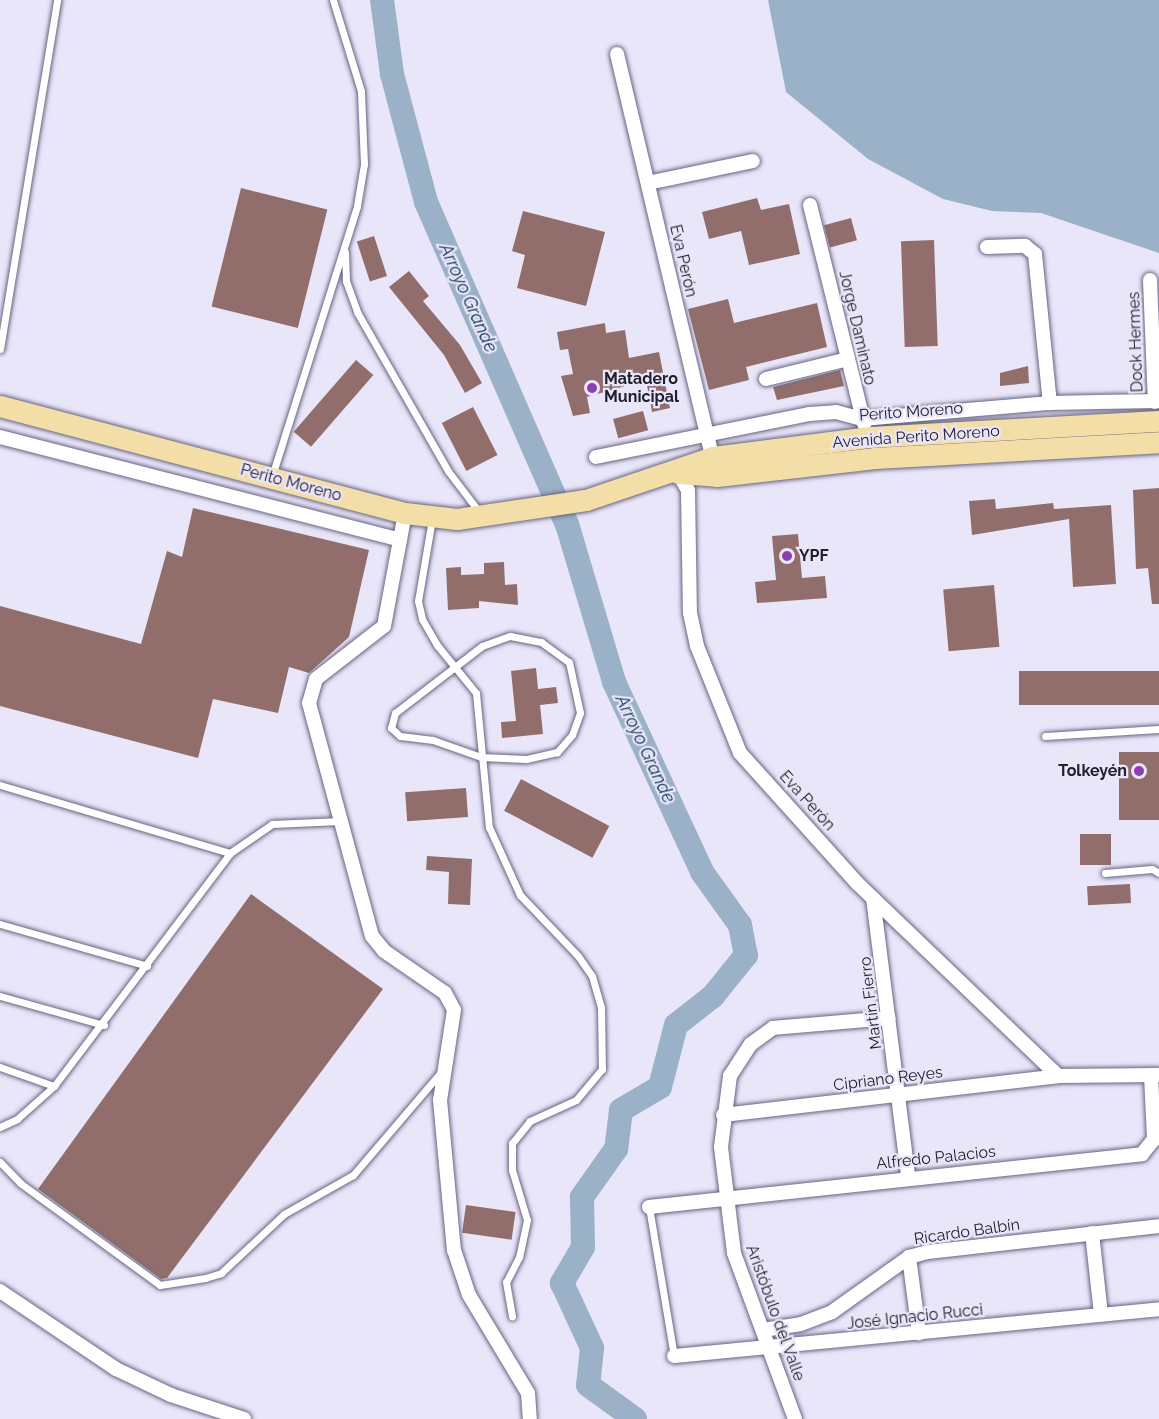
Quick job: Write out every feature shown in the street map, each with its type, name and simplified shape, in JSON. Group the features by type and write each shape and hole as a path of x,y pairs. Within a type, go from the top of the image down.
{"main road":[{"name":"Perito Moreno","path":"0,406 405,513 433,517 483,517 537,511 586,500"},
{"name":"Avenida Perito Moreno","path":"586,500 678,473 869,438 1158,408"},
{"name":"Avenida Perito Moreno","path":"869,438 1159,442"}],"street":[{"name":"Eva Perón","path":"617,54 715,467"},
{"path":"648,183 753,161"},
{"name":"Jorge Daminato","path":"810,205 869,438"},
{"path":"987,247 1018,245 1035,254 1050,403"},
{"name":"Dock Hermes","path":"1150,280 1158,408"},
{"path":"766,379 848,359"},
{"name":"Perito Moreno","path":"596,458 809,414 836,412 869,438 1050,403 1158,408"},
{"path":"0,437 400,540"},
{"name":"Eva Perón","path":"678,473 688,489 690,613 697,646 728,729 740,753 873,898 1058,1076"},
{"path":"405,513 384,626 316,680 309,703 372,936 384,951 445,993 454,1010 453,1040 441,1072 447,1191 460,1274 483,1319 516,1368 528,1393 530,1419"},
{"name":"Martín Fierro","path":"873,898 908,1177"},
{"name":"Aristóbulo del Valle","path":"795,1419 771,1348 739,1270 726,1198 723,1115 730,1076 739,1058 773,1028 889,1017"},
{"name":"Cipriano Reyes","path":"723,1115 1058,1076 1155,1075"},
{"name":"Alfredo Palacios","path":"649,1207 908,1177 1142,1154 1154,1139 1155,1075"},
{"name":"Ricardo Balbín","path":"763,1330 801,1324 832,1312 909,1257 1159,1226"},
{"path":"1092,1233 1101,1315"},
{"path":"909,1257 919,1333"},
{"path":"0,1291 116,1369 171,1395 244,1419"},
{"name":"José Ignacio Rucci","path":"674,1356 1159,1309"}],"lane":[{"path":"0,349 57,0"},
{"path":"272,478 345,246 364,164 361,91 333,0"},
{"path":"345,246 346,281 357,312 448,471 483,517"},
{"path":"433,517 418,601 422,620 476,693 489,827 503,867 520,895 592,976 606,1049 602,1069 590,1086 576,1100 530,1120 512,1143 512,1170 527,1220 519,1257 506,1282 512,1316"},
{"path":"510,636 559,651 569,662 578,692 580,713 572,735 557,752 526,759 481,757 433,740 400,736 391,728 395,713 482,646 510,636"},
{"path":"1045,736 1159,729"},
{"path":"0,785 230,853"},
{"path":"0,1127 17,1119 54,1086 104,1025 230,853 272,824 340,820"},
{"path":"1106,873 1152,869 1159,873"},
{"path":"0,924 147,966"},
{"path":"0,996 104,1025"},
{"path":"0,1067 54,1086"},
{"path":"0,1162 20,1183 160,1285 205,1278 221,1273 284,1214 353,1175 441,1072"},
{"path":"649,1207 674,1356"}],"water":[{"path":"768,0 1159,0 1159,253 1041,213 992,211 943,199 868,159 786,92"}],"building":[{"path":"241,188 327,210 298,328 211,306"},
{"path":"757,198 761,210 789,204 800,254 749,265 741,231 709,239 702,212"},
{"path":"523,211 605,232 586,306 517,288 525,255 512,251"},
{"path":"851,218 857,240 830,247 824,225"},
{"path":"374,236 387,276 370,282 357,242"},
{"path":"934,240 938,346 905,347 901,241"},
{"path":"409,271 429,296 423,301 460,345 482,383 465,393 444,355 389,287"},
{"path":"728,299 734,323 817,303 827,347 746,367 749,380 709,390 688,309"},
{"path":"605,323 606,333 625,330 629,358 659,352 670,408 652,412 646,380 587,397 590,413 573,416 561,376 573,374 568,349 560,350 557,332"},
{"path":"356,360 373,375 311,447 294,432"},
{"path":"1028,366 1029,383 1000,386 1000,373"},
{"path":"840,370 844,386 777,400 773,387"},
{"path":"473,407 498,455 466,471 442,423"},
{"name":"Matadero Municipal","path":"643,411 648,430 618,438 613,419"},
{"path":"1159,488 1159,604 1152,604 1148,568 1136,569 1133,490"},
{"path":"995,499 996,509 1053,503 1054,509 1111,505 1116,584 1073,587 1069,519 972,535 969,501"},
{"path":"193,508 369,550 349,637 309,673 289,667 278,713 213,699 198,758 0,706 0,606 141,644 167,551 182,557"},
{"path":"798,534 802,578 825,576 827,598 757,603 755,582 776,580 772,536"},
{"path":"504,562 505,585 517,584 518,605 479,601 479,608 448,610 446,568 461,567 461,575 484,574 484,563"},
{"path":"994,585 999,647 949,651 943,589"},
{"path":"536,668 538,689 556,687 558,703 540,705 543,734 502,738 501,722 516,721 511,671"},
{"path":"1019,671 1159,671 1159,705 1019,705"},
{"name":"Tolkeyén","path":"1119,752 1159,752 1159,820 1119,820"},
{"path":"521,779 609,826 592,858 504,811"},
{"path":"466,788 468,817 407,821 405,792"},
{"path":"1080,834 1111,834 1111,865 1080,865"},
{"path":"427,856 472,859 470,905 448,904 449,872 426,870"},
{"path":"1130,884 1131,903 1088,905 1087,886"},
{"path":"251,894 383,989 167,1278 161,1279 38,1189"},
{"path":"466,1205 516,1212 512,1240 462,1233"}],"waterway":[{"name":"Arroyo Grande","path":"382,0 392,74 426,202 567,524 614,682 702,872 740,925 746,955 713,996 676,1025 660,1087 621,1110 616,1149 582,1197 583,1247 562,1283 592,1348 588,1385 635,1419"}],"place":[{"name":"Matadero Municipal","path":"592,388"},
{"name":"YPF","path":"787,556"},
{"name":"Tolkeyén","path":"1139,771"}]}
